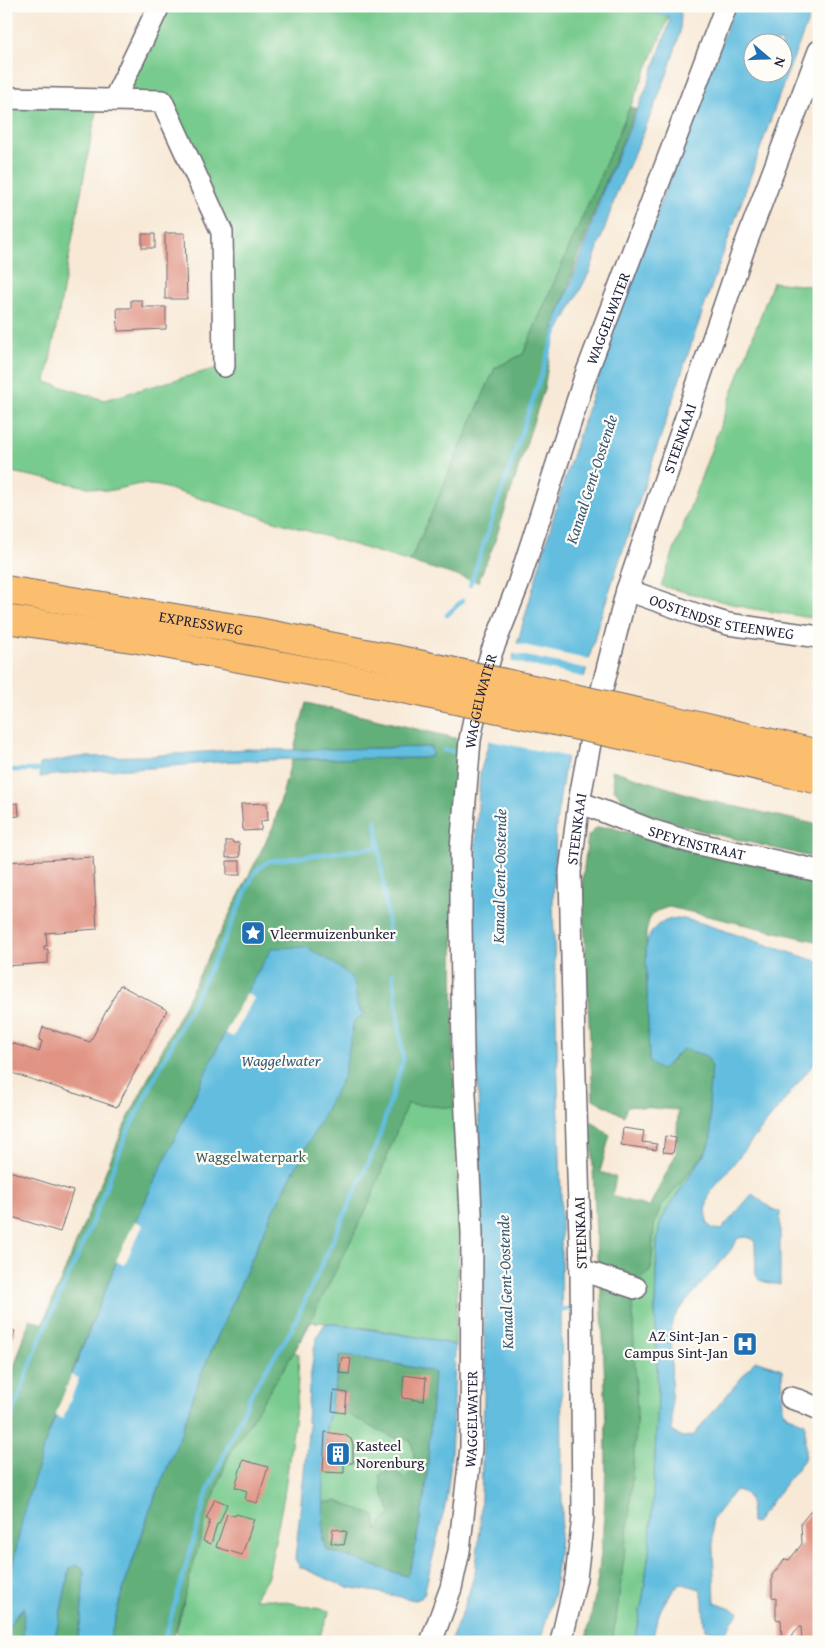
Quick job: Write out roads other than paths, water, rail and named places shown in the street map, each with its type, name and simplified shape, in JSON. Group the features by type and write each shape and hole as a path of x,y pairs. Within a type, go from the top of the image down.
{"highway":[{"name":"EXPRESSWEG","path":"6,590 253,631 395,659 648,728"},
{"name":"EXPRESSWEG","path":"11,621 138,639 389,686 648,728"},
{"path":"648,728 819,754"},
{"path":"648,728 819,780"}],"street":[{"path":"114,100 159,6"},
{"name":"WAGGELWATER","path":"431,1642 451,1588 459,1551 471,1448 472,1232 463,1054 461,922 461,849 470,740 478,698 492,651 518,585 585,377 726,6"},
{"name":"STEENKAAI","path":"561,1642 576,1578 583,1516 581,1270 570,872 579,802 595,717 627,590 743,251 819,51"},
{"path":"6,98 162,101 222,232 224,366"},
{"name":"OOSTENDSE STEENWEG","path":"627,590 728,624 819,637"},
{"name":"SPEYENSTRAAT","path":"579,802 651,830 690,842 819,871"},
{"path":"581,1270 636,1288"},
{"path":"791,1398 819,1409"}],"water":[{"path":"619,6 666,6 679,10 681,14 680,33 668,72 617,192 590,271 558,332 554,330 555,324 602,193 648,84 670,22 668,16"},
{"name":"Kanaal Gent-Oostende","path":"735,6 814,6 792,62 792,32 742,32 742,82 784,82 696,330 598,625 575,712 564,771 556,824 553,902 561,1196 562,1517 554,1593 540,1642 450,1642 464,1608 475,1573 480,1529 485,1367 473,886 480,773 563,484 621,306"},
{"path":"431,747 432,756 422,758 292,759 216,762 151,768 85,771 40,777 40,764 79,757 147,756 247,749 294,750"},
{"path":"678,918 698,922 819,962 819,1057 710,1193 707,1205 706,1217 708,1225 714,1229 721,1230 752,1194 772,1209 780,1212 780,1285 759,1280 756,1275 755,1243 753,1239 746,1237 738,1238 730,1251 679,1310 671,1328 672,1431 682,1437 693,1436 756,1360 782,1369 783,1411 788,1416 805,1423 805,1456 755,1523 751,1522 751,1506 748,1497 735,1490 712,1520 715,1603 739,1612 724,1634 705,1629 700,1589 680,1583 668,1597 661,1610 652,1642 634,1642 643,1597 650,1545 654,1476 658,1397 655,1306 657,1242 660,1224 667,1210 706,1152 711,1138 709,1094 712,1067 708,1058 683,1049 661,1070 649,1060 646,948 650,935 656,927 665,921"},
{"name":"Waggelwater","path":"306,947 332,962 350,976 355,986 357,1005 364,1015 354,1021 344,1075 271,1215 201,1374 179,1439 150,1510 121,1596 109,1642 77,1642 81,1619 84,1572 82,1567 76,1565 70,1568 54,1642 23,1642 24,1607 14,1617 6,1635 6,1597 24,1511 45,1443 116,1263 224,1034 272,948"},
{"path":"328,1323 455,1345 450,1470 446,1502 424,1594 421,1598 415,1600 346,1587 300,1567 295,1559 309,1425 307,1422 309,1389 314,1349 318,1335 324,1325","holes":["340,1356 396,1364 434,1373 426,1489 412,1563 406,1576 329,1551 325,1548 323,1539 323,1472 326,1427 331,1410 331,1400"]}],"waterway":[{"path":"470,585 556,331"},
{"path":"447,615 462,601"},
{"path":"444,750 455,752"},
{"path":"6,770 40,770"},
{"path":"376,820 390,942"},
{"path":"6,1431 41,1337 87,1235 128,1131 223,943 253,875 269,861 379,847"},
{"path":"164,1642 207,1493 253,1390 292,1329 377,1144 403,1060 393,973"},
{"path":"556,1310 569,1309"}],"place":[{"name":"Vleermuizenbunker","path":"253,933"},
{"name":"AZ Sint-Jan - Campus Sint-Jan","path":"745,1344"},
{"name":"Kasteel Norenburg","path":"338,1454"}],"park label":[{"name":"Waggelwaterpark","path":"251,1156"}]}
